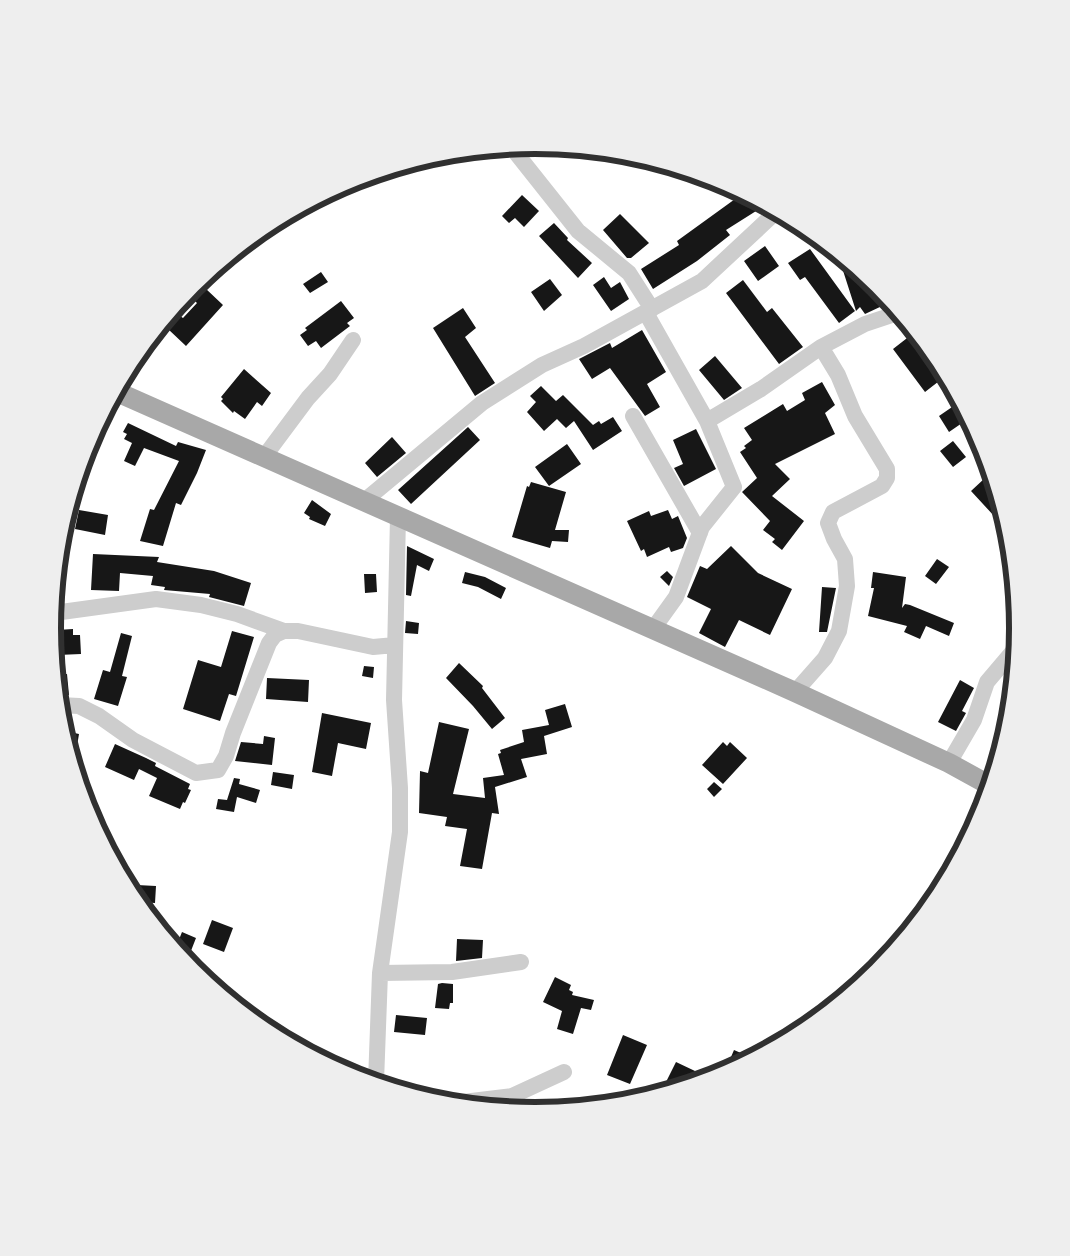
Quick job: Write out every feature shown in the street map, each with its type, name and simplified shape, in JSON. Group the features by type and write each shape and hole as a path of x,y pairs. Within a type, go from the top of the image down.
{"main road":[{"path":"123,395 795,692 950,762 983,782"}],"street":[{"path":"517,155 578,231 629,273 707,421 734,487 700,533 676,597 653,629"},
{"path":"363,502 482,404 542,365 584,346 702,281 770,217"},
{"path":"707,421 761,390 821,347 866,324 891,316"},
{"path":"264,457 308,398 330,374 353,340"},
{"path":"795,692 825,658 840,631 847,586 845,559 828,523 833,512 882,486 887,478 887,469 855,416 838,375 821,347"},
{"path":"633,416 700,533"},
{"path":"376,1074 380,973 400,832 400,788 394,700 398,517"},
{"path":"62,612 156,599 201,605 237,614 284,631 298,631 374,647 395,645"},
{"path":"68,706 79,706 99,716 133,740 196,773 218,770 226,756 233,733 269,643 275,635 284,631"},
{"path":"950,762 974,720 987,682 1008,658"},
{"path":"380,973 452,972 521,962"},
{"path":"486,1099 512,1096 564,1072"}],"building":[{"path":"522,195 539,211 524,227 515,218 509,223 502,216"},
{"path":"735,199 758,210 726,230 730,235 697,261 653,289 641,269 679,245 677,241"},
{"path":"620,214 649,243 631,258 627,258 603,230"},
{"path":"554,223 568,238 567,240 592,263 578,278 539,236"},
{"path":"765,246 779,266 758,281 744,261"},
{"path":"810,249 855,311 839,323 805,277 800,280 788,263"},
{"path":"842,268 882,306 865,314 860,307 856,311"},
{"path":"321,272 328,282 310,293 303,284"},
{"path":"604,277 611,288 620,282 629,299 611,311 593,285"},
{"path":"550,279 562,295 544,311 531,292"},
{"path":"743,280 767,312 772,308 803,347 779,364 726,293"},
{"path":"205,288 223,305 186,346 168,329 180,316 183,318 197,303 194,300"},
{"path":"341,301 354,318 347,323 350,326 321,348 316,341 308,346 300,335 307,330 305,328"},
{"path":"463,308 476,328 465,337 495,383 475,396 433,328"},
{"path":"642,330 666,372 647,384 660,407 645,416 610,368 592,379 579,359 610,343 612,348"},
{"path":"908,337 939,381 925,392 893,349"},
{"path":"715,356 742,388 724,400 699,370"},
{"path":"244,369 271,393 262,406 257,402 245,419 234,411 233,413 221,401 223,399 221,397"},
{"path":"822,382 835,405 825,413 835,434 775,464 790,479 772,496 804,521 782,550 772,542 775,539 763,530 770,521 742,492 757,478 740,452 752,440 744,428 783,404 787,411 805,400 802,393"},
{"path":"541,386 556,401 563,395 593,425 599,421 601,424 613,417 622,431 593,450 574,421 566,428 557,419 544,431 527,412 536,402 530,396"},
{"path":"953,406 962,423 949,432 939,416"},
{"path":"128,423 176,446 178,442 206,450 181,505 176,503 163,546 140,541 150,509 154,510 179,461 144,448 135,466 124,461 132,443 124,439 127,434 123,432"},
{"path":"468,427 480,440 411,504 398,490"},
{"path":"696,429 716,469 684,486 674,468 683,464 673,440"},
{"path":"392,437 406,453 377,477 365,463"},
{"path":"953,441 966,457 953,467 940,451"},
{"path":"567,444 581,464 549,486 535,467"},
{"path":"985,478 996,518 971,491"},
{"path":"531,482 566,492 555,530 569,530 568,542 552,541 550,548 512,537 527,486 529,487"},
{"path":"312,500 331,514 325,526 309,519 310,517 304,513"},
{"path":"79,510 108,515 105,535 75,529"},
{"path":"668,510 672,519 678,516 687,538 683,548 671,552 669,547 647,557 644,549 641,551 627,521 649,511 651,516"},
{"path":"407,546 434,559 429,571 417,565 411,596 406,595"},
{"path":"731,546 758,573 792,589 770,635 739,620 725,647 699,633 711,609 687,597 700,566 707,569"},
{"path":"93,554 159,557 157,562 214,571 251,583 244,606 209,597 210,594 164,590 165,587 151,585 153,576 120,573 119,591 91,590"},
{"path":"937,559 949,567 936,584 925,576"},
{"path":"667,571 673,577 669,586 660,577"},
{"path":"465,572 485,577 506,588 501,599 478,587 462,583"},
{"path":"873,572 906,577 902,608 905,604 910,605 954,623 949,636 926,626 920,639 904,632 907,626 868,616 874,588 871,588"},
{"path":"364,574 376,574 377,592 365,593"},
{"path":"822,587 836,588 827,632 819,632"},
{"path":"406,621 419,623 418,634 405,633"},
{"path":"73,629 73,635 80,635 81,654 62,655 61,630"},
{"path":"232,631 254,637 236,696 229,694 220,721 183,709 198,660 221,667"},
{"path":"121,633 132,636 122,676 127,677 118,706 94,699 103,670 110,672"},
{"path":"459,663 483,686 482,688 505,718 492,729 446,678"},
{"path":"364,666 374,667 373,678 362,676"},
{"path":"63,674 67,674 69,695 66,695"},
{"path":"267,678 309,680 308,702 266,699"},
{"path":"960,680 974,688 962,711 966,713 956,731 938,722"},
{"path":"565,704 572,727 544,736 547,754 521,759 527,777 495,787 499,814 492,813 482,869 460,866 467,829 445,826 447,817 419,813 420,771 428,773 439,722 469,729 453,794 485,798 483,778 504,775 498,754 501,753 500,750 524,742 522,730 549,725 545,710"},
{"path":"322,713 371,723 366,749 338,743 332,776 312,772"},
{"path":"73,733 79,734 77,749"},
{"path":"264,736 275,738 272,765 235,761 241,742 263,744"},
{"path":"723,742 727,746 730,742 747,758 723,784 702,765"},
{"path":"115,744 156,763 155,766 190,784 188,789 191,790 180,809 149,796 157,778 139,769 134,780 105,767"},
{"path":"273,772 294,775 292,789 271,785"},
{"path":"234,778 240,779 239,784 260,790 256,803 237,797 234,812 216,809 218,799 227,800"},
{"path":"714,782 722,789 714,797 707,789"},
{"path":"137,885 156,886 155,903 149,903"},
{"path":"212,920 233,928 224,952 203,944"},
{"path":"182,932 196,938 190,952 179,940"},
{"path":"457,939 483,940 482,958 456,961"},
{"path":"555,977 571,985 569,990 573,992 572,995 594,1000 591,1010 581,1008 573,1034 557,1029 562,1011 543,1002"},
{"path":"438,984 453,984 453,1003 450,1003 449,1009 435,1008"},
{"path":"396,1015 427,1018 425,1035 394,1032"},
{"path":"623,1035 647,1045 630,1084 607,1075"},
{"path":"734,1050 743,1054 730,1060"},
{"path":"676,1062 695,1071 693,1075 665,1084"}]}
